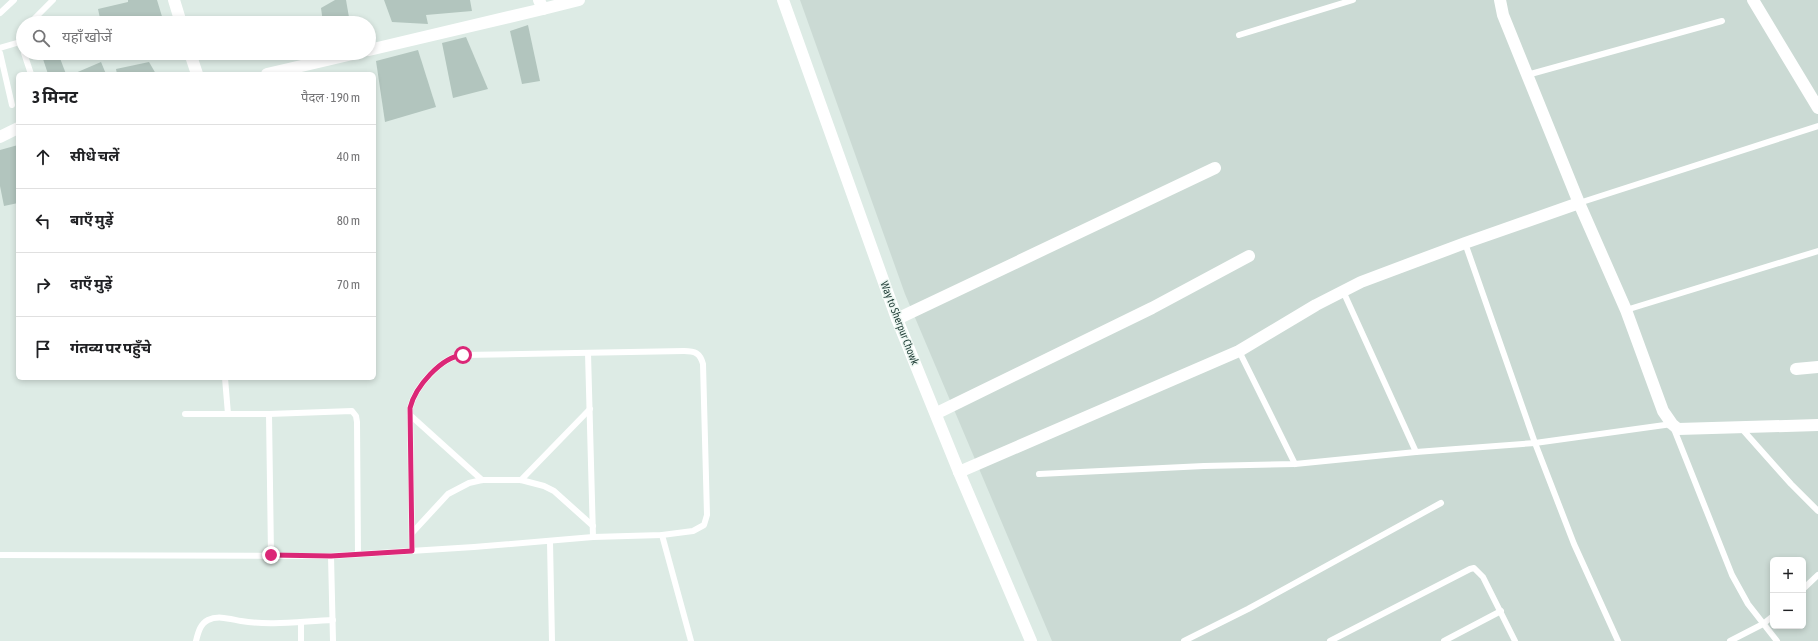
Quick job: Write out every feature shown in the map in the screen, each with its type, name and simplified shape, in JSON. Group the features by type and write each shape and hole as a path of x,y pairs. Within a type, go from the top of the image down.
{"street":[{"path":"174,0 179,16"},
{"path":"376,48 541,4 579,0"},
{"name":"Way to Sherpur Chowk","path":"783,0 897,319 937,413 959,472 1031,641"},
{"path":"1500,0 1503,15 1579,203 1626,310 1663,411 1672,424 1678,429 1818,425"},
{"path":"1753,0 1818,108"},
{"path":"192,60 195,72"},
{"path":"276,72 327,60"},
{"path":"0,137 16,129"},
{"path":"897,319 1215,168"},
{"path":"959,472 1239,351 1343,291 1383,273 1579,203"},
{"path":"937,413 1152,308 1249,256"},
{"path":"1796,369 1818,367"}],"lane":[{"path":"0,14 14,0"},
{"path":"37,16 53,0"},
{"path":"1239,35 1352,0"},
{"path":"1527,75 1722,21"},
{"path":"0,48 16,43"},
{"path":"0,53 12,105"},
{"path":"26,60 30,72"},
{"path":"1579,203 1818,126"},
{"path":"1465,243 1535,443 1574,544 1618,641"},
{"path":"1626,310 1818,251"},
{"path":"1343,291 1416,452"},
{"path":"0,555 331,556 358,554 412,551 550,542 593,537 682,534 698,530 704,525 707,515 702,358 694,351 455,356 441,364 419,388 412,399 410,415 412,551"},
{"path":"1239,351 1295,464"},
{"path":"588,353 593,537"},
{"path":"225,380 228,414"},
{"path":"521,480 590,409"},
{"path":"185,414 268,414 352,411 356,416 358,554"},
{"path":"268,414 271,555"},
{"path":"410,415 482,480"},
{"path":"1039,474 1196,466 1295,464 1416,452 1535,443 1672,424 1732,575 1748,604 1777,641"},
{"path":"1742,428 1791,484 1818,511"},
{"path":"412,533 448,494 456,488 482,480 521,480 536,482 554,491 593,526"},
{"path":"1184,641 1248,610 1441,503"},
{"path":"662,535 691,641"},
{"path":"550,542 552,641"},
{"path":"331,556 334,641"},
{"path":"1330,641 1474,568 1483,577 1515,641"},
{"path":"1806,586 1818,575"},
{"path":"1444,641 1501,611"},
{"path":"196,641 202,625 215,618 263,623 333,620"},
{"path":"1730,641 1763,624 1770,618"},
{"path":"301,622 301,641"}],"shaded area":[{"path":"800,0 1818,0 1818,641 1052,641 905,294"}],"building":[{"path":"128,0 157,0 162,16 100,16 98,9 128,2"},
{"path":"335,0 346,0 349,16 322,16 321,8"},
{"path":"384,0 470,0 472,11 426,15 428,24 392,22"},
{"path":"528,25 540,81 522,84 510,31"},
{"path":"466,37 488,89 453,98 442,43"},
{"path":"418,50 436,107 385,122 376,61"},
{"path":"43,60 61,60 65,72 47,72"},
{"path":"101,62 105,72 78,72"},
{"path":"149,62 155,72 117,72 116,69"},
{"path":"16,146 16,203 4,206 0,186 0,150"}],"route":[{"path":"271,555 331,556 412,551 410,408 412,399 419,388 441,364 455,356 463,355"}]}
